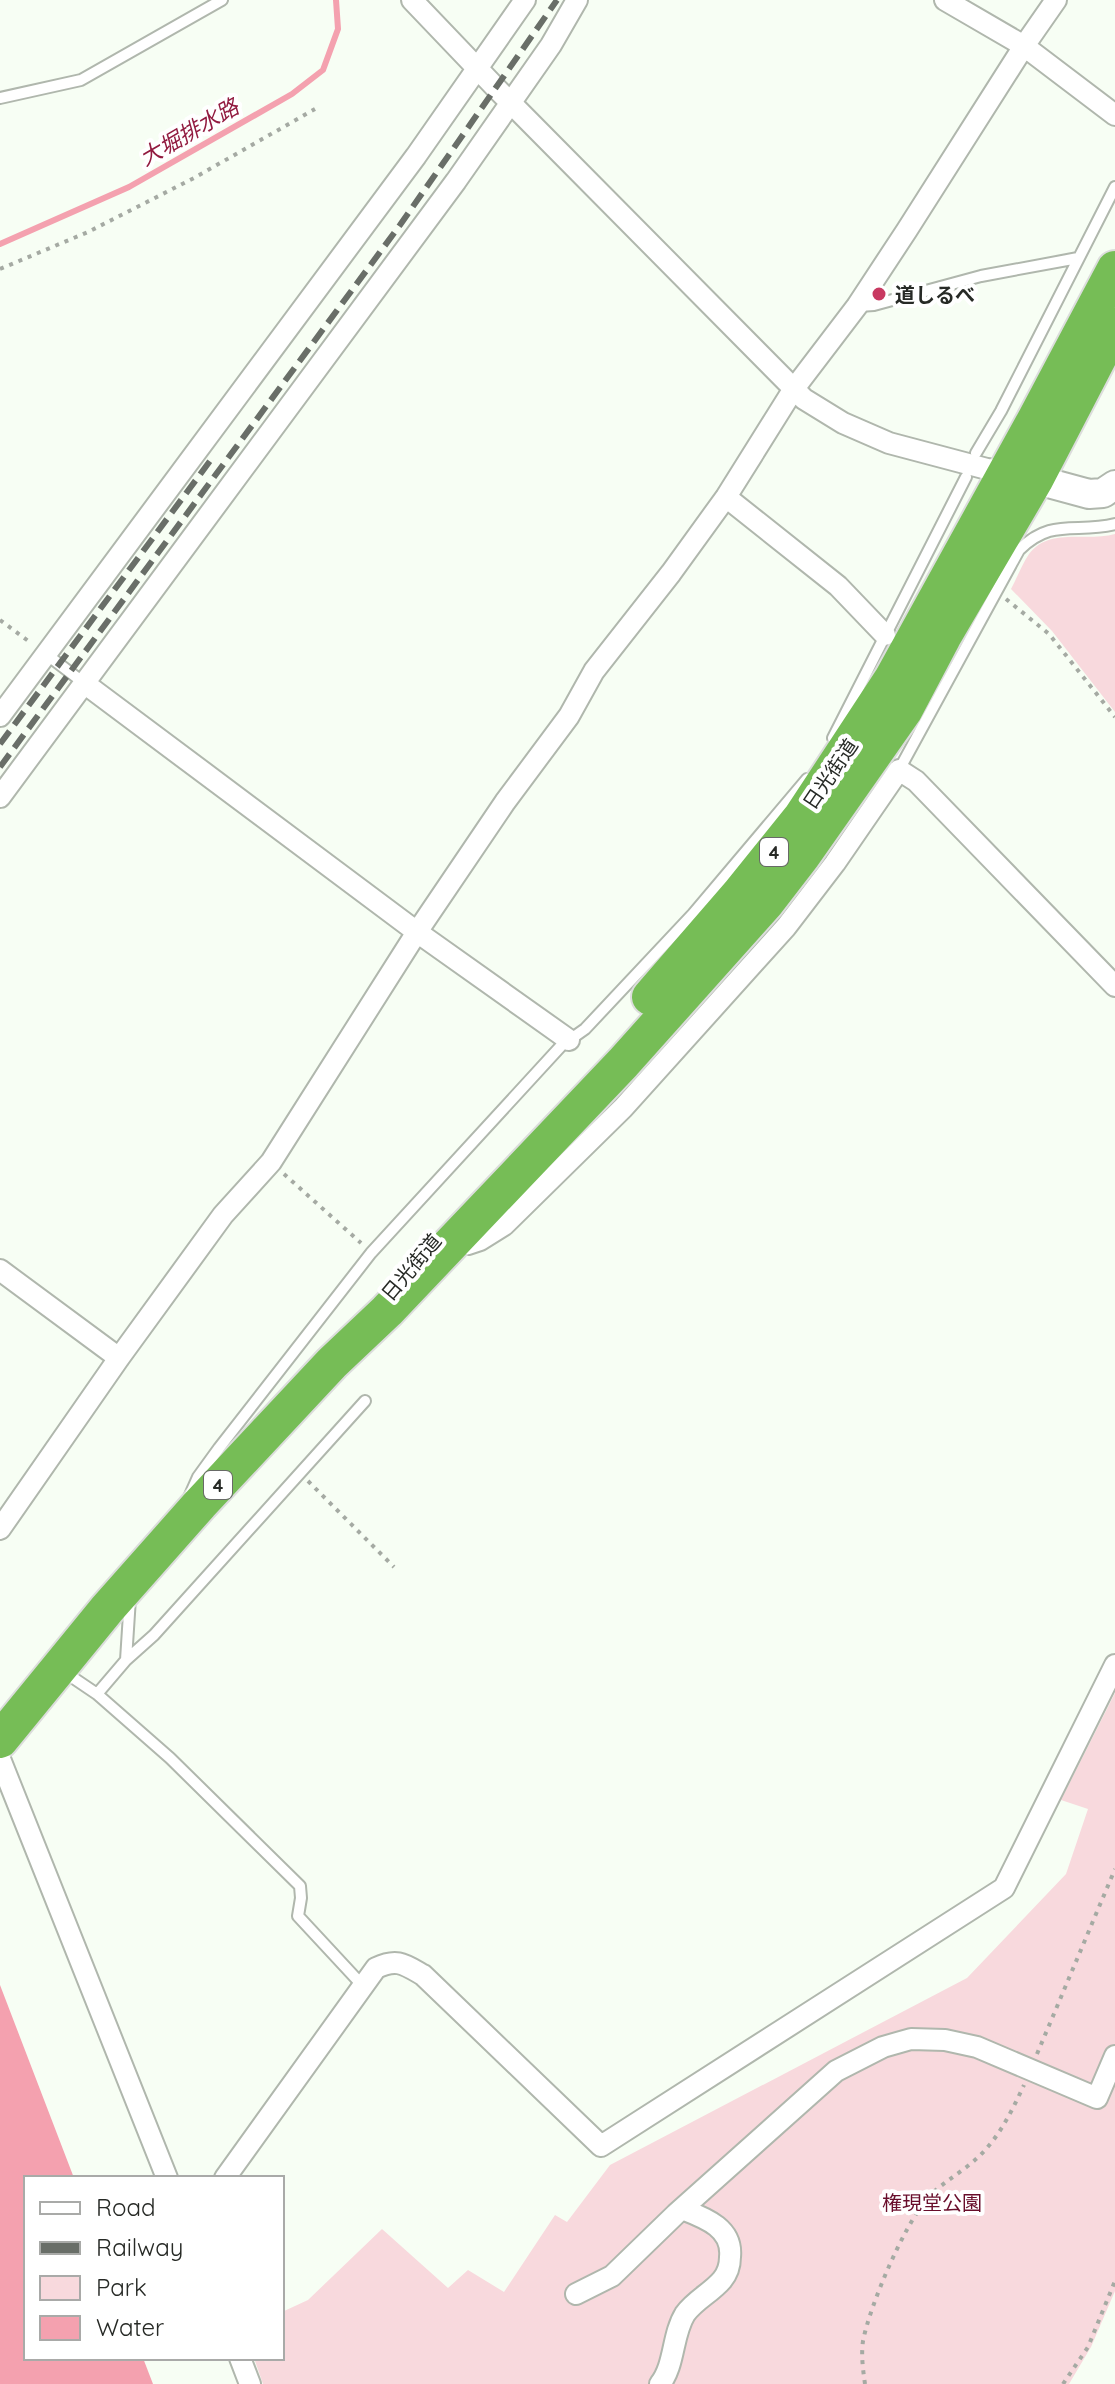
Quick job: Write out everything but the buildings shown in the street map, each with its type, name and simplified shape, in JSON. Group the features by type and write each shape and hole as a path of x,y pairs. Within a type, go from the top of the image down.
{"highway":[{"name":"日光街道","path":"448,1235 623,1063 766,903 904,711 1021,476 1115,269"},
{"name":"日光街道","path":"0,1740 58,1667 200,1504 448,1235 802,816 822,764 892,679 1115,326"}],"street":[{"path":"412,0 793,390 843,423 889,443 1089,494 1103,493 1115,485"},
{"path":"0,716 416,156 525,0"},
{"path":"0,797 512,103 577,0"},
{"path":"945,0 1024,46 1115,115"},
{"path":"0,1529 223,1215 271,1162 417,932 505,802 569,716 594,671 726,497 793,390 857,306 1056,0"},
{"path":"726,497 838,586 885,635"},
{"path":"84,683 417,932 569,1040"},
{"path":"448,1235 468,1244 504,1225 623,1108 786,927 899,770 916,781 1115,986"},
{"path":"0,1270 119,1358"},
{"path":"226,2176 376,1968 389,1962 404,1964 423,1975 601,2146 1004,1888 1115,1665"},
{"path":"0,1759 166,2176"},
{"path":"576,2294 612,2276 836,2071 856,2058 911,2039 945,2040 977,2047 1097,2098 1115,2056"},
{"path":"660,2384 684,2316 722,2280 730,2265 731,2250 727,2236 706,2219 682,2209"},
{"path":"241,2360 250,2384"}],"lane":[{"path":"0,98 81,80 222,0"},
{"path":"976,453 1001,411 1115,187"},
{"path":"857,306 874,305 981,276 1078,258"},
{"path":"200,1504 189,1494 198,1477 371,1253 569,1040 585,1029 693,914 822,764 966,477"},
{"path":"899,770 1019,550 1039,535 1058,528 1099,528 1115,524"},
{"path":"46,654 84,683"},
{"path":"97,1694 365,1401"},
{"path":"126,1660 132,1581"},
{"path":"58,1667 97,1694 170,1758 300,1886 298,1916 363,1986"}],"path":[{"path":"0,269 88,232 194,178 315,109"},
{"path":"996,592 1049,634 1115,717"},
{"path":"0,620 46,654"},
{"path":"271,1162 371,1253"},
{"path":"300,1473 394,1567"},
{"path":"865,2384 863,2342 878,2293 915,2215 944,2182 971,2164 1008,2121 1115,1869"},
{"path":"1063,2384 1088,2347 1115,2281"}],"green space":[{"path":"1115,534 1115,712 1052,631 1011,589 1024,562 1037,546 1058,538"},
{"name":"権現堂公園","path":"1115,1693 1115,2291 1091,2347 1069,2384 263,2384 255,2360 284,2360 284,2311 308,2300 382,2229 448,2288 468,2270 504,2292 555,2215 567,2222 610,2165 967,1978 1066,1874 1088,1809 1061,1800"}],"water":[{"path":"0,1985 73,2176 24,2176 24,2360 144,2360 153,2384 0,2384"}],"waterway":[{"name":"大堀排水路","path":"0,244 129,187 292,94 323,70 338,29 336,0"}],"railway":[{"path":"0,767 400,225 557,0"},
{"path":"0,744 210,461"}],"place":[{"name":"道しるべ","path":"879,294"}]}
